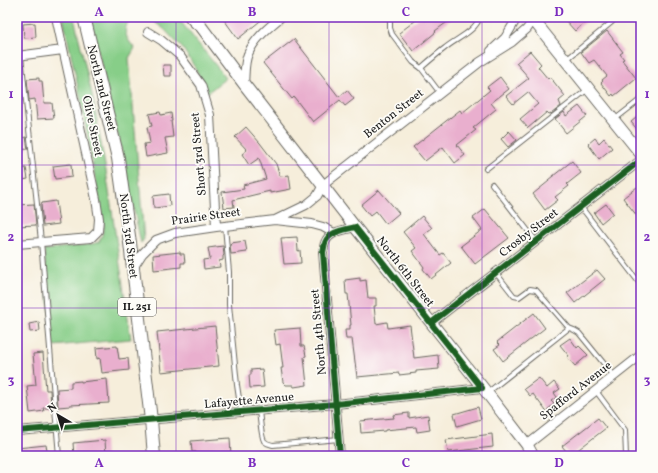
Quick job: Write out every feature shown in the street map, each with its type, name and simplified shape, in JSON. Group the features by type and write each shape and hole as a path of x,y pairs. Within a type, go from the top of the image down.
{"main road":[{"name":"North 2nd Street","path":"84,17 118,158"},
{"path":"534,18 565,60 641,154"},
{"name":"North 6th Street","path":"194,19 526,445 533,456"},
{"name":"North 3rd Street","path":"118,158 130,243 154,456"}],"street":[{"name":"Olive Street","path":"41,241 91,238 98,231 96,199 56,17"},
{"path":"244,84 248,54 253,43 281,17"},
{"name":"Benton Street","path":"480,62 505,38 514,23 514,17"},
{"name":"Benton Street","path":"323,186 480,62 512,42 527,29 534,18"},
{"name":"Short 3rd Street","path":"148,32 161,40 180,56 201,85 210,115 216,227"},
{"path":"19,56 64,50"},
{"name":"Crosby Street","path":"431,323 641,160"},
{"name":"Prairie Street","path":"275,220 306,205 317,196 323,186"},
{"name":"Prairie Street","path":"133,269 142,254 156,240 175,233 275,220 312,224 323,227 334,233"},
{"path":"334,233 355,227"},
{"name":"North 4th Street","path":"334,233 328,237 325,242 323,252 340,456"},
{"path":"17,244 41,241"},
{"name":"Spafford Avenue","path":"526,445 641,355"},
{"name":"Lafayette Avenue","path":"17,431 484,391"}],"lane":[{"path":"390,17 390,28 392,34 413,62 421,68 440,93"},
{"path":"421,68 436,54 476,26 480,17"},
{"path":"565,60 612,22 607,17"},
{"path":"19,56 41,241 60,456"},
{"path":"486,169 588,88"},
{"path":"614,120 641,99"},
{"path":"492,184 537,242"},
{"path":"580,207 641,285"},
{"path":"225,226 229,272 229,305 241,412"},
{"path":"496,273 514,296 519,297 530,289 536,290 569,328 579,333 614,376"},
{"path":"484,391 569,328"},
{"path":"595,391 625,430 626,456"},
{"path":"258,411 262,438 268,444 273,445 339,439"}],"green space":[{"path":"63,17 74,17 93,99 106,171 131,339 53,346 44,250 99,242 104,227 82,106"},
{"path":"90,17 137,17 128,23 126,27 126,35 128,40 135,48 129,58 144,239 141,243 121,149"},
{"path":"148,17 177,17 226,78 207,93 194,66 183,49 164,29"}],"building":[{"path":"222,17 265,17 238,39"},
{"path":"420,17 454,17 435,31 436,32 413,51 399,33"},
{"path":"570,17 591,17 575,31 566,21"},
{"path":"35,23 36,37 24,38 23,24"},
{"path":"607,31 623,52 620,54 624,59 622,60 636,78 614,96 613,94 611,96 601,83 607,76 594,60 589,63 581,52"},
{"path":"294,39 339,97 347,90 354,99 345,106 340,100 313,122 294,97 292,99 263,63"},
{"path":"530,51 541,64 538,67 548,79 550,77 565,96 559,101 561,106 551,114 547,112 528,128 520,119 538,104 528,92 513,104 506,96 529,78 516,63"},
{"path":"163,65 171,65 171,76 164,76"},
{"path":"500,77 509,89 491,103 496,109 473,128 476,130 457,145 465,155 455,163 443,147 425,161 413,147 460,110 462,113 490,90 487,87"},
{"path":"39,78 39,81 42,81 44,103 52,103 54,118 37,119 35,99 29,100 27,79"},
{"path":"20,79 22,101 17,101 17,80"},
{"path":"579,106 587,116 566,133 555,119 564,112 566,116"},
{"path":"160,112 161,115 171,113 173,137 165,138 168,153 146,157 144,144 150,143 147,127 152,126 149,114"},
{"path":"641,114 641,134 631,122"},
{"path":"246,127 276,164 280,176 289,175 291,189 270,193 270,191 233,200 234,207 224,208 222,192 244,189 243,185 266,179 259,158 249,165 242,154 247,150 235,137"},
{"path":"509,131 517,140 508,147 501,139"},
{"path":"26,137 28,149 18,150 17,139"},
{"path":"595,138 599,143 604,138 612,148 599,159 588,144"},
{"path":"572,161 581,173 567,184 569,186 555,197 558,200 545,210 533,194"},
{"path":"71,164 72,177 55,179 53,166"},
{"path":"26,168 28,179 17,181 17,169"},
{"path":"637,187 641,193 641,221 623,198"},
{"path":"379,190 399,213 386,224 376,211 370,216 361,205"},
{"path":"169,194 170,206 154,208 153,196"},
{"path":"56,201 59,224 43,226 41,204"},
{"path":"34,204 36,225 17,226 17,205"},
{"path":"606,204 613,213 601,223 594,213"},
{"path":"485,209 509,238 475,264 461,246 482,230 473,218"},
{"path":"422,216 432,228 424,234 440,255 443,253 451,263 431,279 412,251 416,248 403,232"},
{"path":"297,237 301,263 284,264 281,238"},
{"path":"245,241 247,252 231,254 231,243"},
{"path":"223,246 224,255 223,260 219,261 220,267 204,269 203,260 210,259 208,248"},
{"path":"180,252 180,254 184,254 185,263 181,263 181,267 154,270 153,255"},
{"path":"597,270 605,279 575,303 567,293"},
{"path":"360,278 360,281 366,280 368,298 376,298 376,306 374,306 376,324 387,322 388,328 410,325 414,358 438,355 439,369 416,371 416,373 399,375 399,373 357,377 352,339 346,339 345,330 350,330 351,325 345,280"},
{"path":"534,313 545,328 503,361 494,349 500,345 497,342"},
{"path":"39,322 40,331 30,332 29,324"},
{"path":"215,326 219,366 161,372 157,332"},
{"path":"300,328 301,346 304,346 306,356 304,357 307,385 294,387 293,385 286,385 283,382 280,344 276,345 274,330"},
{"path":"570,338 577,348 579,346 588,355 575,366 567,357 569,356 560,345"},
{"path":"117,346 119,359 128,358 129,370 102,373 100,358 97,359 96,348"},
{"path":"43,353 46,390 50,390 51,408 43,408 44,411 30,413 27,386 36,385 33,354"},
{"path":"262,369 264,387 250,388 249,375 251,375 251,370"},
{"path":"539,378 547,388 554,382 560,389 554,393 557,397 551,401 554,404 546,411 533,394 530,396 524,389"},
{"path":"107,379 109,403 58,407 57,389 71,388 71,382"},
{"path":"478,407 481,419 457,426 454,414"},
{"path":"409,413 409,418 428,415 430,430 417,432 416,427 361,433 360,421 394,418 393,415"},
{"path":"598,418 606,428 570,456 562,446"},
{"path":"492,434 493,447 448,452 446,440"},
{"path":"230,438 231,456 196,456 196,452 192,452 191,441"},
{"path":"105,440 106,456 74,456 73,443"},
{"path":"46,445 48,456 17,456 17,448"}],"cycle path":[{"path":"431,323 641,160"},
{"path":"340,456 323,252 327,239 334,233 355,227 482,388"},
{"path":"17,431 336,404 482,388"}]}
